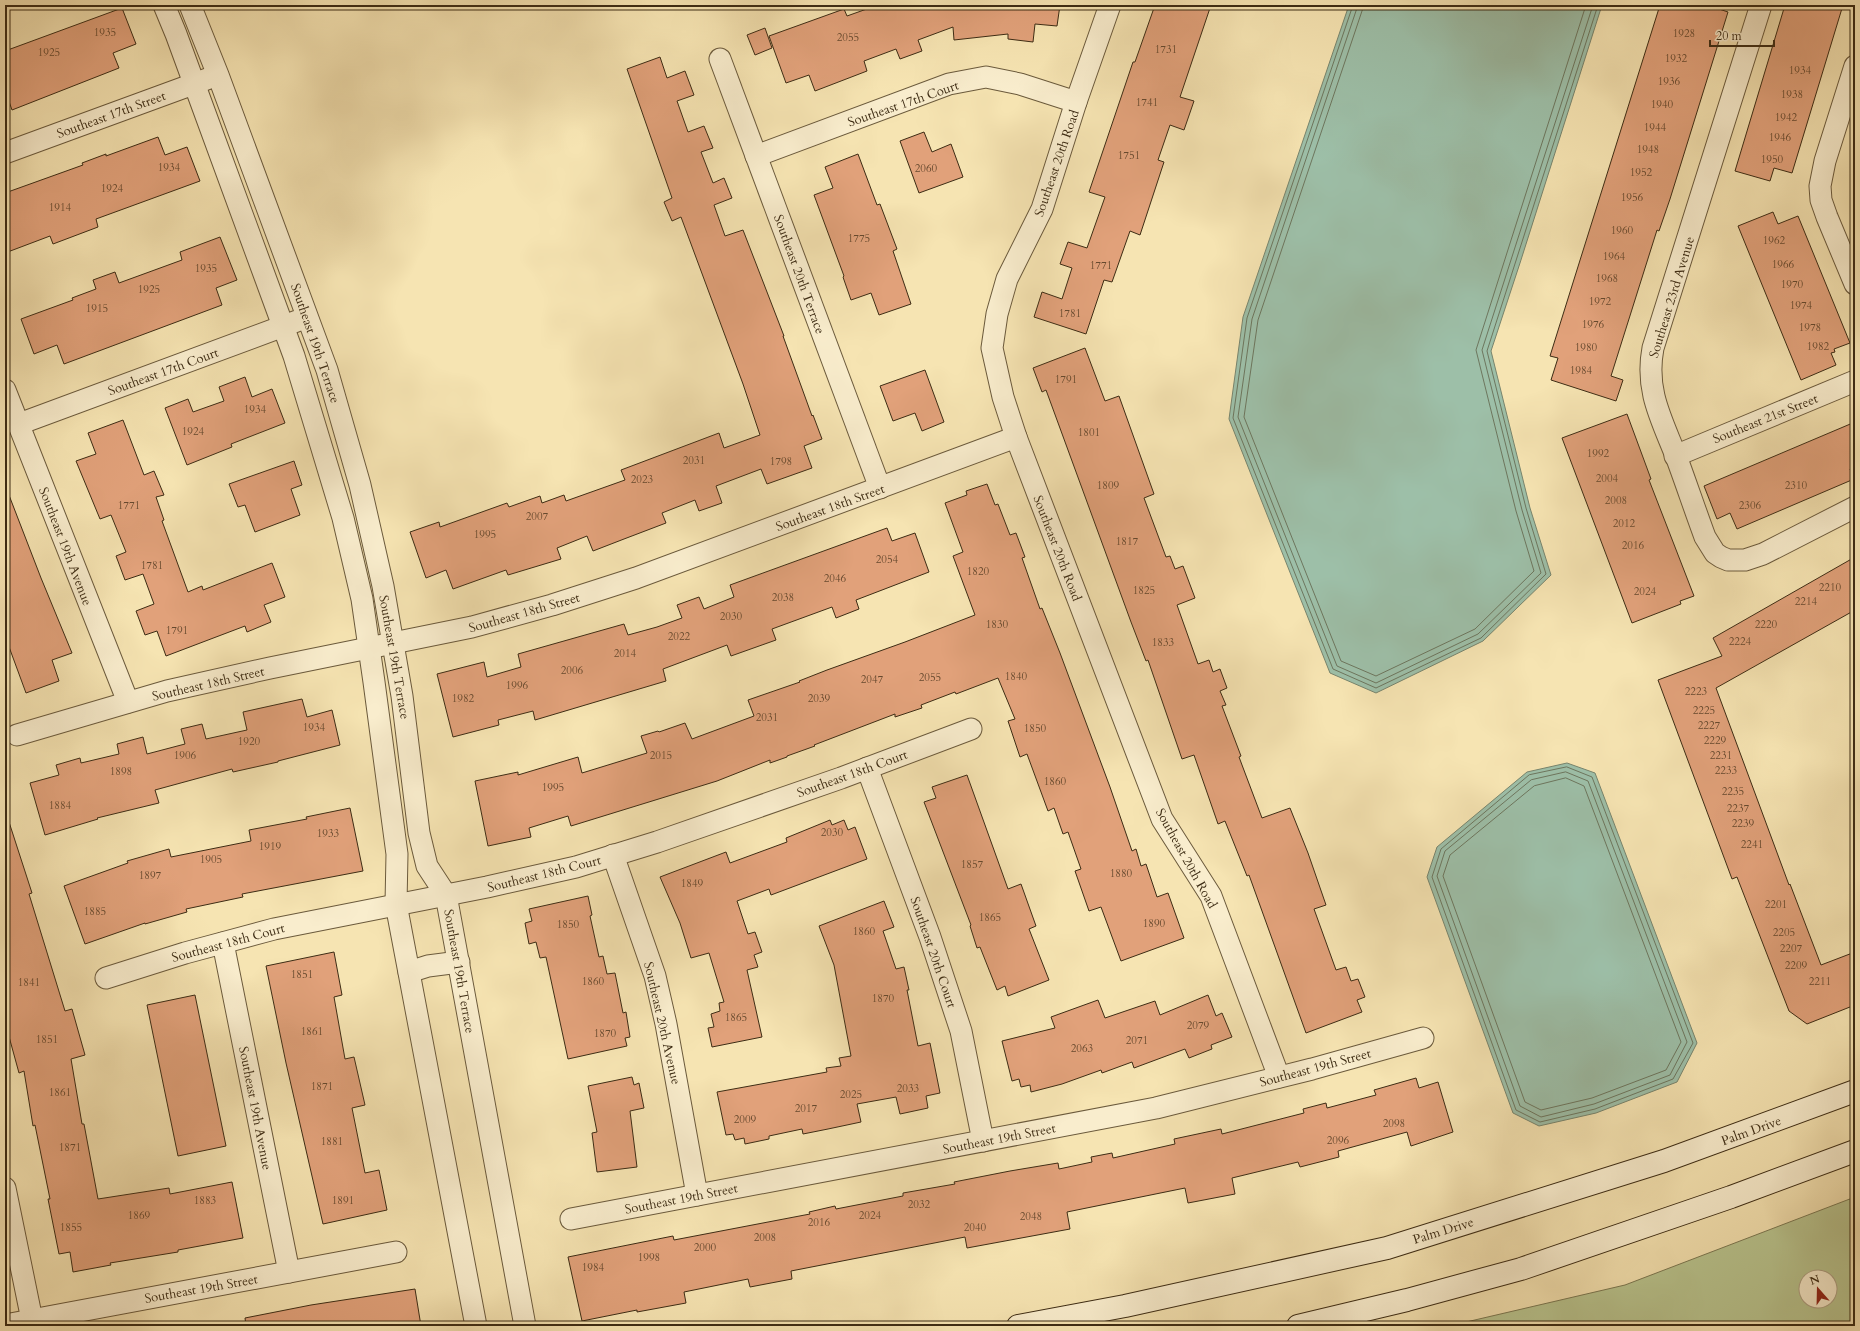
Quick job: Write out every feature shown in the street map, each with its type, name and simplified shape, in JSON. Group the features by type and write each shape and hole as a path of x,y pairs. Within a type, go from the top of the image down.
{"main road":[{"name":"Palm Drive","path":"1018,1326 1125,1306 1387,1248 1664,1161 1855,1092"},
{"path":"1298,1326 1407,1300 1521,1269 1724,1199 1855,1151"}],"street":[{"name":"Southeast 19th Terrace","path":"164,5 284,326 343,518 362,599 369,649 397,854 396,904 476,1326"},
{"name":"Southeast 19th Terrace","path":"190,5 218,75 327,370 360,485 382,586 402,696 419,833 427,866 446,895 525,1326"},
{"name":"Southeast 20th Road","path":"1110,5 1076,102 1042,209 1007,280 997,314 992,348 1003,397 1016,437 1162,819 1210,896 1279,1077"},
{"name":"Southeast 23rd Avenue","path":"1761,5 1651,358 1650,380 1654,400 1714,553 1728,560 1745,560 1763,554 1855,507"},
{"name":"Southeast 20th Terrace","path":"720,59 880,488"},
{"path":"1855,66 1825,161 1820,194 1827,217 1855,284"},
{"name":"Southeast 17th Street","path":"5,153 218,75"},
{"name":"Southeast 17th Court","path":"756,156 949,84 986,77 1020,84 1076,102"},
{"name":"Southeast 17th Court","path":"18,424 307,317"},
{"name":"Southeast 21st Street","path":"1675,456 1855,381"},
{"name":"Southeast 19th Avenue","path":"5,390 128,702"},
{"name":"Southeast 18th Street","path":"17,735 167,691 270,668 472,627 613,586 1016,437"},
{"name":"Southeast 18th Court","path":"106,978 185,953 274,929 446,895 569,868 613,856 657,842 866,768 971,729"},
{"name":"Southeast 20th Court","path":"866,768 930,937 959,1025 983,1141"},
{"name":"Southeast 20th Avenue","path":"613,856 655,976 666,1024 697,1195"},
{"name":"Southeast 19th Avenue","path":"223,943 289,1272"},
{"path":"409,972 428,966 459,962"},
{"name":"Southeast 19th Street","path":"571,1219 1156,1108 1279,1077 1423,1038"},
{"path":"5,1188 32,1320"},
{"name":"Southeast 19th Street","path":"5,1325 396,1252"}],"shaded area":[{"path":"1855,1197 1855,1326 1449,1326 1625,1285"}],"water":[{"path":"1349,5 1602,5 1491,351 1530,508 1551,575 1483,641 1376,693 1330,673 1229,419 1243,317"},
{"path":"1567,763 1595,773 1697,1043 1677,1082 1596,1113 1539,1126 1513,1113 1427,877 1437,847 1527,772"}],"building":[{"path":"878,5 1060,5 1057,26 1035,24 1033,42 1008,39 1008,34 954,40 953,27 918,40 922,51 900,59 896,49 864,61 867,71 815,91 809,75 786,83 769,36 844,9 847,16"},
{"path":"1155,5 1211,5 1180,97 1194,101 1184,130 1170,125 1158,160 1164,162 1140,235 1130,231 1112,282 1104,280 1086,334 1034,317 1042,292 1062,299 1072,268 1060,264 1068,242 1087,248 1105,197 1089,192 1133,62 1135,62"},
{"path":"1660,5 1707,5 1728,12 1670,199 1659,231 1657,230 1611,376 1623,380 1616,401 1551,380 1558,358 1550,356"},
{"path":"1785,5 1843,5 1792,173 1774,168 1770,181 1735,171"},
{"path":"122,8 136,44 113,53 119,68 12,110 5,90 5,51"},
{"path":"765,28 772,48 755,55 747,35"},
{"path":"660,57 667,78 685,71 694,95 677,101 688,132 704,126 713,148 701,152 713,183 724,178 732,198 714,205 725,236 743,230 784,336 812,416 813,415 822,439 804,446 812,468 767,484 761,469 716,486 722,503 699,511 695,500 662,513 666,523 593,551 587,536 557,548 561,559 508,575 506,570 453,589 446,570 426,578 410,532 439,522 440,527 507,503 509,507 540,496 542,503 564,495 566,501 625,480 621,470 719,433 724,448 760,435 743,384 681,217 672,221 664,202 672,198 627,69"},
{"path":"924,132 932,152 951,144 963,177 919,193 900,141"},
{"path":"158,137 165,155 187,147 200,181 96,219 98,227 53,244 50,236 5,253 5,193 83,165 82,163 106,154 106,156"},
{"path":"858,154 877,205 880,204 897,249 893,251 911,304 879,315 871,293 851,300 843,277 844,276 814,195 833,188 825,167"},
{"path":"1773,212 1778,224 1798,216 1850,343 1834,349 1835,352 1831,353 1836,365 1801,380 1738,226"},
{"path":"220,237 237,280 216,288 222,305 64,364 57,345 34,354 21,319 73,300 72,298 96,289 93,280 115,272 119,283 182,260 180,252"},
{"path":"1085,348 1105,401 1119,396 1154,494 1144,498 1166,557 1170,556 1175,569 1183,566 1195,598 1177,605 1198,664 1209,660 1213,672 1220,669 1227,688 1220,691 1226,705 1222,706 1262,818 1290,808 1308,853 1326,905 1314,909 1336,970 1346,967 1351,981 1358,979 1365,997 1357,1000 1362,1012 1306,1033 1249,875 1247,876 1225,821 1218,824 1194,755 1182,759 1148,660 1146,661 1131,622 1046,390 1042,392 1033,368"},
{"path":"925,370 944,422 922,431 915,413 893,421 880,386"},
{"path":"245,377 252,397 272,389 285,423 231,444 232,447 187,465 165,408 188,399 193,412 224,401 219,387"},
{"path":"1627,414 1651,479 1649,480 1694,596 1680,601 1681,604 1632,623 1562,438"},
{"path":"123,420 144,475 154,471 164,495 156,497 164,520 162,521 188,592 202,586 203,590 272,563 285,597 264,605 271,622 247,632 245,626 166,656 157,631 145,635 136,611 154,604 143,574 125,580 116,556 126,552 111,515 100,519 76,461 96,454 88,433"},
{"path":"1855,422 1855,467 1850,469 1854,479 1737,529 1730,513 1717,519 1704,486"},
{"path":"294,461 302,485 291,489 300,515 255,532 245,505 238,507 229,484"},
{"path":"987,484 995,505 998,504 1010,535 1016,533 1025,557 1022,558 1040,609 1042,608 1060,653 1132,851 1136,849 1141,866 1146,864 1157,897 1168,893 1184,938 1121,961 1101,907 1089,911 1075,871 1081,869 1068,832 1063,834 1054,808 1048,811 1027,754 1020,757 1008,721 1015,719 998,678 956,694 955,692 921,705 922,708 895,717 895,714 787,757 770,763 770,760 717,781 571,826 568,816 529,828 531,837 488,846 475,781 518,772 518,775 578,757 582,773 647,753 641,736 659,732 685,723 692,739 754,716 748,700 800,682 799,681 827,670 975,615 953,556 963,552 945,503 967,495 966,491"},
{"path":"5,490 7,490 72,653 52,660 59,681 26,693 5,636"},
{"path":"887,528 892,541 915,533 929,572 856,600 859,609 836,618 832,607 772,629 776,640 731,656 727,645 663,669 666,681 535,720 533,711 498,720 499,725 453,737 437,674 484,662 487,677 521,667 518,654 624,624 628,635 657,627 682,618 677,605 699,597 704,609 734,597 730,585"},
{"path":"1855,557 1855,610 1716,688 1789,885 1790,884 1821,965 1855,952 1855,1005 1807,1024 1789,1011 1737,877 1732,879 1658,680 1722,656 1713,638"},
{"path":"302,699 307,717 332,710 340,745 278,762 233,772 232,769 155,790 159,803 97,818 98,819 45,835 30,783 59,775 56,765 80,758 81,763 119,754 117,744 143,737 147,754 185,744 181,729 202,724 206,739 247,730 243,712"},
{"path":"967,775 1008,889 1021,884 1036,926 1029,929 1049,980 1008,996 1005,986 997,990 980,947 977,948 970,926 971,925 924,802 936,798 932,787"},
{"path":"350,808 363,871 242,894 243,897 186,909 187,912 145,923 85,944 64,886 128,863 127,861 169,849 171,857 251,841 249,830 307,819 306,817"},
{"path":"830,820 832,825 844,820 848,830 855,827 867,859 771,895 769,889 737,901 748,934 755,932 762,952 754,955 758,967 747,970 762,1037 712,1047 708,1028 714,1027 711,1014 720,1011 719,1003 724,1002 709,953 691,958 680,923 660,877 726,852 730,863 787,842 786,838"},
{"path":"9,822 32,893 29,894 65,1011 72,1009 85,1055 71,1059 82,1124 84,1124 98,1199 169,1188 170,1194 232,1182 243,1238 178,1250 178,1252 110,1263 111,1265 73,1272 70,1252 59,1254 48,1199 50,1199 35,1125 33,1126 24,1071 19,1073 5,1022 5,823"},
{"path":"588,896 592,915 590,916 599,957 603,956 607,974 615,973 623,1013 626,1012 630,1037 625,1038 627,1046 568,1059 546,957 540,958 536,942 529,944 525,923 532,921 529,909"},
{"path":"884,901 894,927 883,931 896,969 904,967 918,1046 930,1043 940,1093 926,1096 928,1108 900,1114 896,1097 857,1104 861,1122 803,1134 802,1129 769,1136 769,1139 745,1144 744,1138 735,1140 733,1134 726,1135 717,1092 827,1072 826,1068 841,1066 839,1058 851,1056 834,965 819,926"},
{"path":"334,952 342,995 334,997 345,1059 354,1057 365,1105 352,1108 365,1173 379,1170 387,1210 323,1224 286,1063 266,966"},
{"path":"195,995 226,1146 178,1156 147,1005"},
{"path":"1208,995 1216,1016 1222,1013 1232,1037 1211,1045 1212,1049 1189,1058 1185,1049 1134,1068 1132,1062 1102,1073 1101,1070 1062,1084 1031,1092 1030,1085 1021,1087 1019,1079 1012,1081 1002,1041 1055,1028 1051,1017 1098,1000 1105,1018 1155,1001 1160,1015"},
{"path":"632,1077 634,1085 639,1083 644,1108 630,1111 637,1167 597,1172 592,1133 597,1132 588,1086"},
{"path":"1416,1078 1419,1088 1438,1082 1453,1132 1411,1146 1407,1132 1338,1151 1339,1157 1300,1167 1298,1162 1232,1178 1235,1194 1188,1203 1185,1188 1067,1212 1070,1229 967,1248 965,1237 791,1271 792,1279 750,1287 748,1279 684,1292 686,1303 637,1312 637,1310 582,1321 568,1257 673,1236 674,1240 810,1214 809,1212 835,1206 836,1209 903,1196 903,1193 955,1184 954,1182 1010,1171 1058,1163 1059,1169 1092,1162 1091,1157 1112,1153 1113,1158 1175,1144 1174,1139 1221,1129 1222,1134 1304,1113 1303,1109 1326,1103 1327,1108 1376,1095 1374,1090"},
{"path":"415,1289 421,1326 246,1326 245,1318 311,1305"}]}
